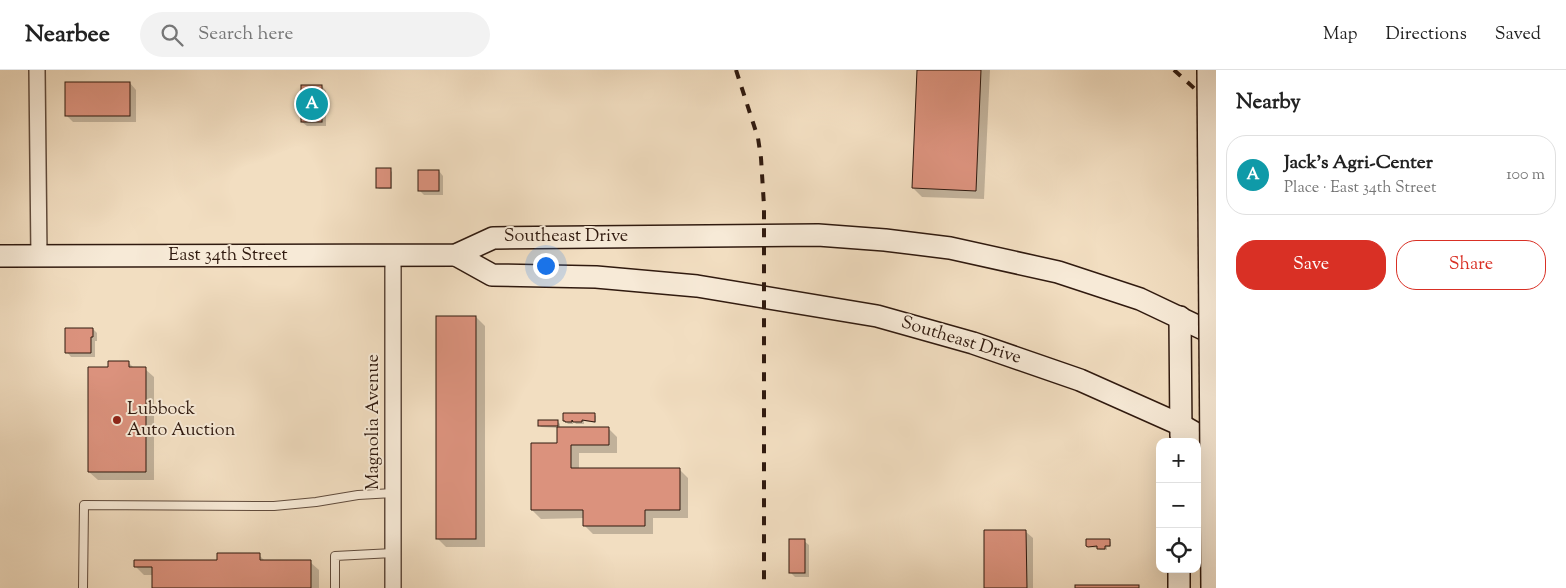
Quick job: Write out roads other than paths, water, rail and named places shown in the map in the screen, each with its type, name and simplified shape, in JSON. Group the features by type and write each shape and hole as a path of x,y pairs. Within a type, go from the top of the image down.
{"main road":[{"path":"1208,70 1212,588"},
{"name":"Southeast Drive","path":"456,256 494,238 818,235 885,240 950,248 1058,272 1140,299 1180,316 1216,335"},
{"name":"East 34th Street","path":"0,256 456,256"},
{"name":"Southeast Drive","path":"456,256 492,275 596,277 697,286 877,316 973,342 1080,380 1181,433 1216,445"},
{"path":"1180,316 1181,433"},
{"path":"1179,573 1179,588"}],"street":[{"path":"37,70 39,256"},
{"name":"Magnolia Avenue","path":"392,256 393,588"}],"lane":[{"path":"83,588 84,505 274,506 316,502 358,494 393,493"},
{"path":"335,588 335,556 393,554"}],"railway":[{"path":"736,70 758,138 764,206 764,588"},
{"path":"1174,70 1216,108"},
{"path":"1199,70 1216,91"}],"place":[{"name":"Jack's Agri-Center","path":"312,104"},
{"name":"Lubbock Auto Auction","path":"117,420"}]}
